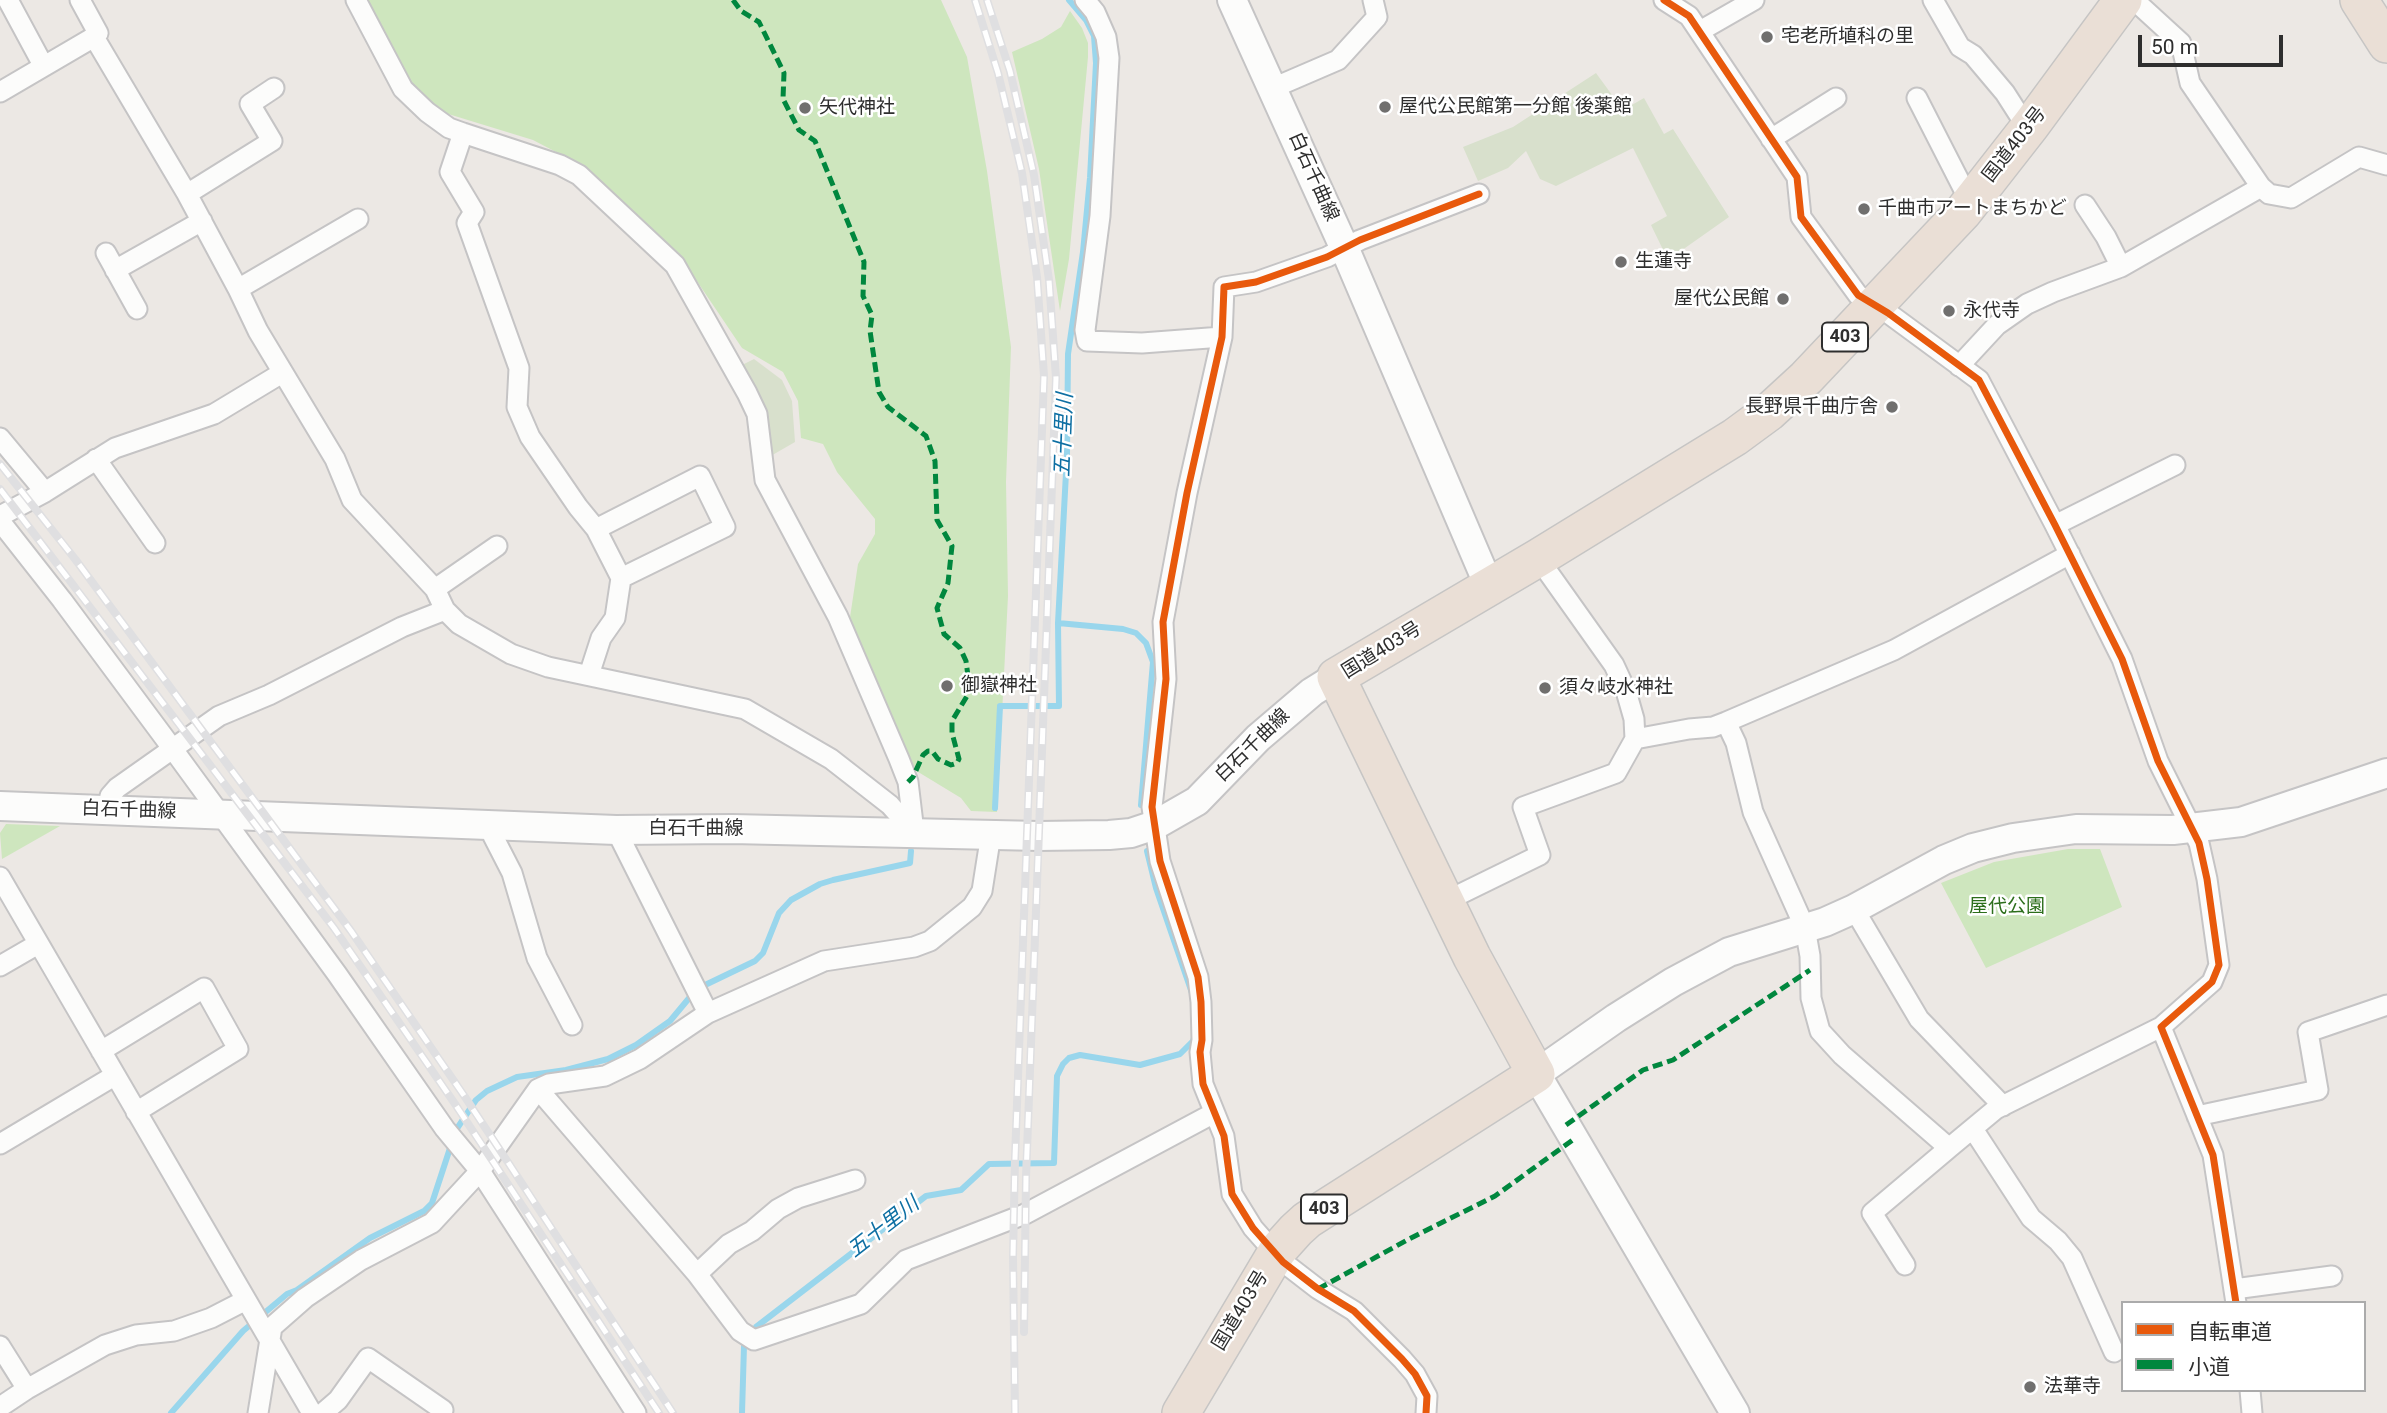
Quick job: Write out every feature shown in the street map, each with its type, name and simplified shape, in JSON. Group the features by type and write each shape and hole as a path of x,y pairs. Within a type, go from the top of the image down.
{"highway":[{"name":"国道403号","path":"1181,1413 1275,1255 1307,1220 1536,1074 1444,902 1336,677 1538,558 1735,437 1769,412 1806,378 1973,200 2123,0"},
{"path":"2359,0 2387,44"}],"main road":[{"name":"白石千曲線","path":"1232,0 1344,247 1489,586"},
{"name":"白石千曲線","path":"0,806 616,830 732,829 1109,835 1131,833 1155,825 1197,801 1276,721 1336,677"},
{"path":"1735,1413 1536,1074 1673,982 1729,953 1854,909 1944,860 1973,848 2013,838 2077,829 2192,828 2241,822 2387,773"}],"street":[{"path":"8,0 43,65"},
{"path":"0,92 98,33 80,0"},
{"path":"356,0 402,89 426,113 463,134 560,165 579,175 675,265 757,414 765,480 838,617 899,759 908,782 914,832"},
{"path":"1085,0 1095,12 1107,37 1109,58 1100,216 1085,330 1087,341 1142,343 1222,337"},
{"path":"1273,88 1338,60 1377,17 1373,0"},
{"path":"1664,0 1689,16 1797,177 1801,217 1858,295 1979,380 2122,659 2158,761 2199,843 2207,879 2219,965 2212,982 2161,1027 2003,1106 1872,1213 1905,1265"},
{"path":"1700,31 1754,0"},
{"path":"1933,0 1960,47 1972,55 2005,93 2021,118 2031,125"},
{"path":"2134,0 2181,43 2190,83 2261,187 2269,194 2291,198 2359,157 2387,165"},
{"path":"94,37 187,194 282,373 316,424 335,459 352,500 435,589 445,610 459,624 511,654 548,667 745,709 831,759 890,806 914,832"},
{"path":"187,194 272,141 250,104 274,88"},
{"path":"1771,139 1836,99"},
{"path":"1917,99 1963,188 1973,200"},
{"path":"463,134 450,172 474,212 467,223 519,368 517,407 530,437 578,508 596,529 621,578 615,618 601,638 589,675"},
{"path":"1959,366 1997,325 2027,304 2121,267 2261,187"},
{"path":"1426,1413 1427,1396 1415,1374 1402,1359 1354,1311 1318,1289 1275,1255 1253,1228 1232,1194 1224,1136 1203,1084 1198,977 1160,861 1152,807 1166,679 1163,622 1187,493 1222,337 1224,287 1256,282 1327,257 1344,247 1479,194"},
{"path":"2085,205 2121,267"},
{"path":"238,289 358,219"},
{"path":"137,309 111,261 202,221"},
{"path":"282,373 214,414 115,448 0,518 172,748 445,1129 480,1171 636,1413"},
{"path":"0,438 45,492"},
{"path":"96,459 155,543"},
{"path":"2055,525 2175,465"},
{"path":"596,529 700,476 725,527 621,578"},
{"path":"435,589 497,546"},
{"path":"1635,739 1713,727 1726,722 1894,650 2070,554"},
{"path":"1444,902 1540,855 1523,807 1616,773 1635,739 1634,719 1626,691 1614,665 1538,558"},
{"path":"108,809 110,796 117,788 219,716 270,695 402,627 445,610"},
{"path":"1726,722 1736,743 1753,812 1805,928 1810,956 1811,998 1820,1031 1842,1055 1949,1148"},
{"path":"492,824 493,836 512,873 537,958 572,1025"},
{"path":"616,830 700,998"},
{"path":"0,1407 105,1345 136,1335 174,1331 211,1318 257,1320 272,1327 305,1298 361,1260 432,1223 480,1171 538,1089 549,1084 605,1076 640,1059 700,998 824,961 914,947 930,941 972,907 982,891 991,834"},
{"path":"0,877 312,1413"},
{"path":"1854,909 1919,1019 2003,1106"},
{"path":"0,966 38,944"},
{"path":"101,1051 204,988 238,1049 135,1112"},
{"path":"2197,1116 2318,1090 2308,1032 2387,1005"},
{"path":"2161,1027 2213,1155 2235,1296 2332,1276"},
{"path":"0,1144 114,1076"},
{"path":"538,1089 749,1337 861,1304 906,1260 1025,1214 1214,1113"},
{"path":"1973,1129 2031,1218 2058,1241 2072,1258 2114,1352"},
{"path":"697,1274 729,1244 752,1231 778,1209 798,1198 855,1180"},
{"path":"257,1320 258,1413"},
{"path":"0,1346 27,1389"},
{"path":"323,1413 338,1400 368,1358 443,1410"},
{"path":"2250,1392 2252,1413"}],"green space":[{"path":"365,0 941,0 967,57 987,171 1011,347 1006,482 1008,596 997,812 971,811 961,798 910,767 849,624 858,564 875,534 875,519 837,472 823,444 801,438 798,401 783,372 742,348 680,256 579,164 533,140 445,113 421,97 403,76"},
{"path":"1070,11 1082,28 1088,43 1088,57 1069,259 1060,311 1039,169 1012,52 1061,27"},
{"path":"1596,73 1623,110 1644,98 1664,134 1673,129 1729,217 1668,260 1651,225 1667,216 1633,148 1556,186 1540,179 1526,151 1508,168 1478,181 1463,147 1513,127"},
{"path":"754,359 782,380 792,401 795,442 769,457 742,365"},
{"path":"6,824 60,826 2,859 0,833"},
{"name":"屋代公園","path":"2068,849 2100,849 2122,907 1986,968 1941,883 1994,862"}],"waterway":[{"name":"五十里川","path":"1069,0 1086,20 1094,36 1096,63 1083,252 1068,354 1067,454 1058,623 1123,629 1136,633 1146,643 1153,662 1141,805"},
{"path":"995,808 1000,706 1059,706 1058,623"},
{"path":"171,1413 243,1331 287,1294 297,1290 370,1238 424,1211 432,1203 456,1130 476,1100 487,1091 517,1077 566,1070 608,1059 636,1045 670,1021 703,986 755,961 763,953 779,913 791,900 820,884 910,863 911,851"},
{"name":"五十里川","path":"1147,851 1156,888 1192,993"},
{"name":"五十里川","path":"742,1413 744,1346 756,1327 926,1196 961,1190 989,1164 1054,1163 1057,1076 1069,1058 1080,1055 1140,1065 1180,1054 1193,1041 1195,1034"}],"railway":[{"path":"975,0 998,73 1022,173 1037,277 1044,376 1015,1158 1015,1413"},
{"path":"987,0 1010,71 1034,175 1049,280 1056,378 1026,1177 1024,1332"},
{"path":"0,464 75,559 351,931 465,1097 673,1413"},
{"path":"0,489 334,928 455,1104 659,1413"}],"marked path":[{"path":"733,0 741,11 759,22 784,73 783,99 799,130 815,141 864,262 863,296 872,315 870,331 879,392 888,407 926,436 935,461 937,520 952,546 948,583 937,608 944,634 960,648 966,661 970,691 952,721 952,733 959,759 957,763 951,765 928,751 908,782"},
{"path":"1566,1125 1643,1070 1673,1060 1810,970"},
{"path":"1318,1289 1495,1196 1574,1139"}],"cycle path":[{"path":"1664,0 1689,16 1797,177 1801,217 1858,295 1888,313 1979,380 2122,659 2158,761 2199,843 2207,879 2219,965 2212,982 2161,1027 2213,1155 2236,1301"},
{"path":"1426,1413 1427,1396 1415,1374 1402,1359 1354,1311 1318,1289 1283,1262 1253,1228 1232,1194 1224,1136 1203,1084 1198,977 1160,861 1152,807 1166,679 1163,622 1187,493 1222,337 1224,287 1256,282 1327,257 1360,240 1479,194"}],"place":[{"name":"宅老所埴科の里","path":"1767,37"},
{"name":"屋代公民館第一分館 後薬館","path":"1385,107"},
{"name":"矢代神社","path":"805,108"},
{"name":"千曲市アートまちかど","path":"1864,209"},
{"name":"生蓮寺","path":"1621,262"},
{"name":"屋代公民館","path":"1783,299"},
{"name":"永代寺","path":"1949,311"},
{"name":"長野県千曲庁舎","path":"1892,407"},
{"name":"御嶽神社","path":"947,686"},
{"name":"須々岐水神社","path":"1545,688"},
{"name":"法華寺","path":"2030,1387"}]}
